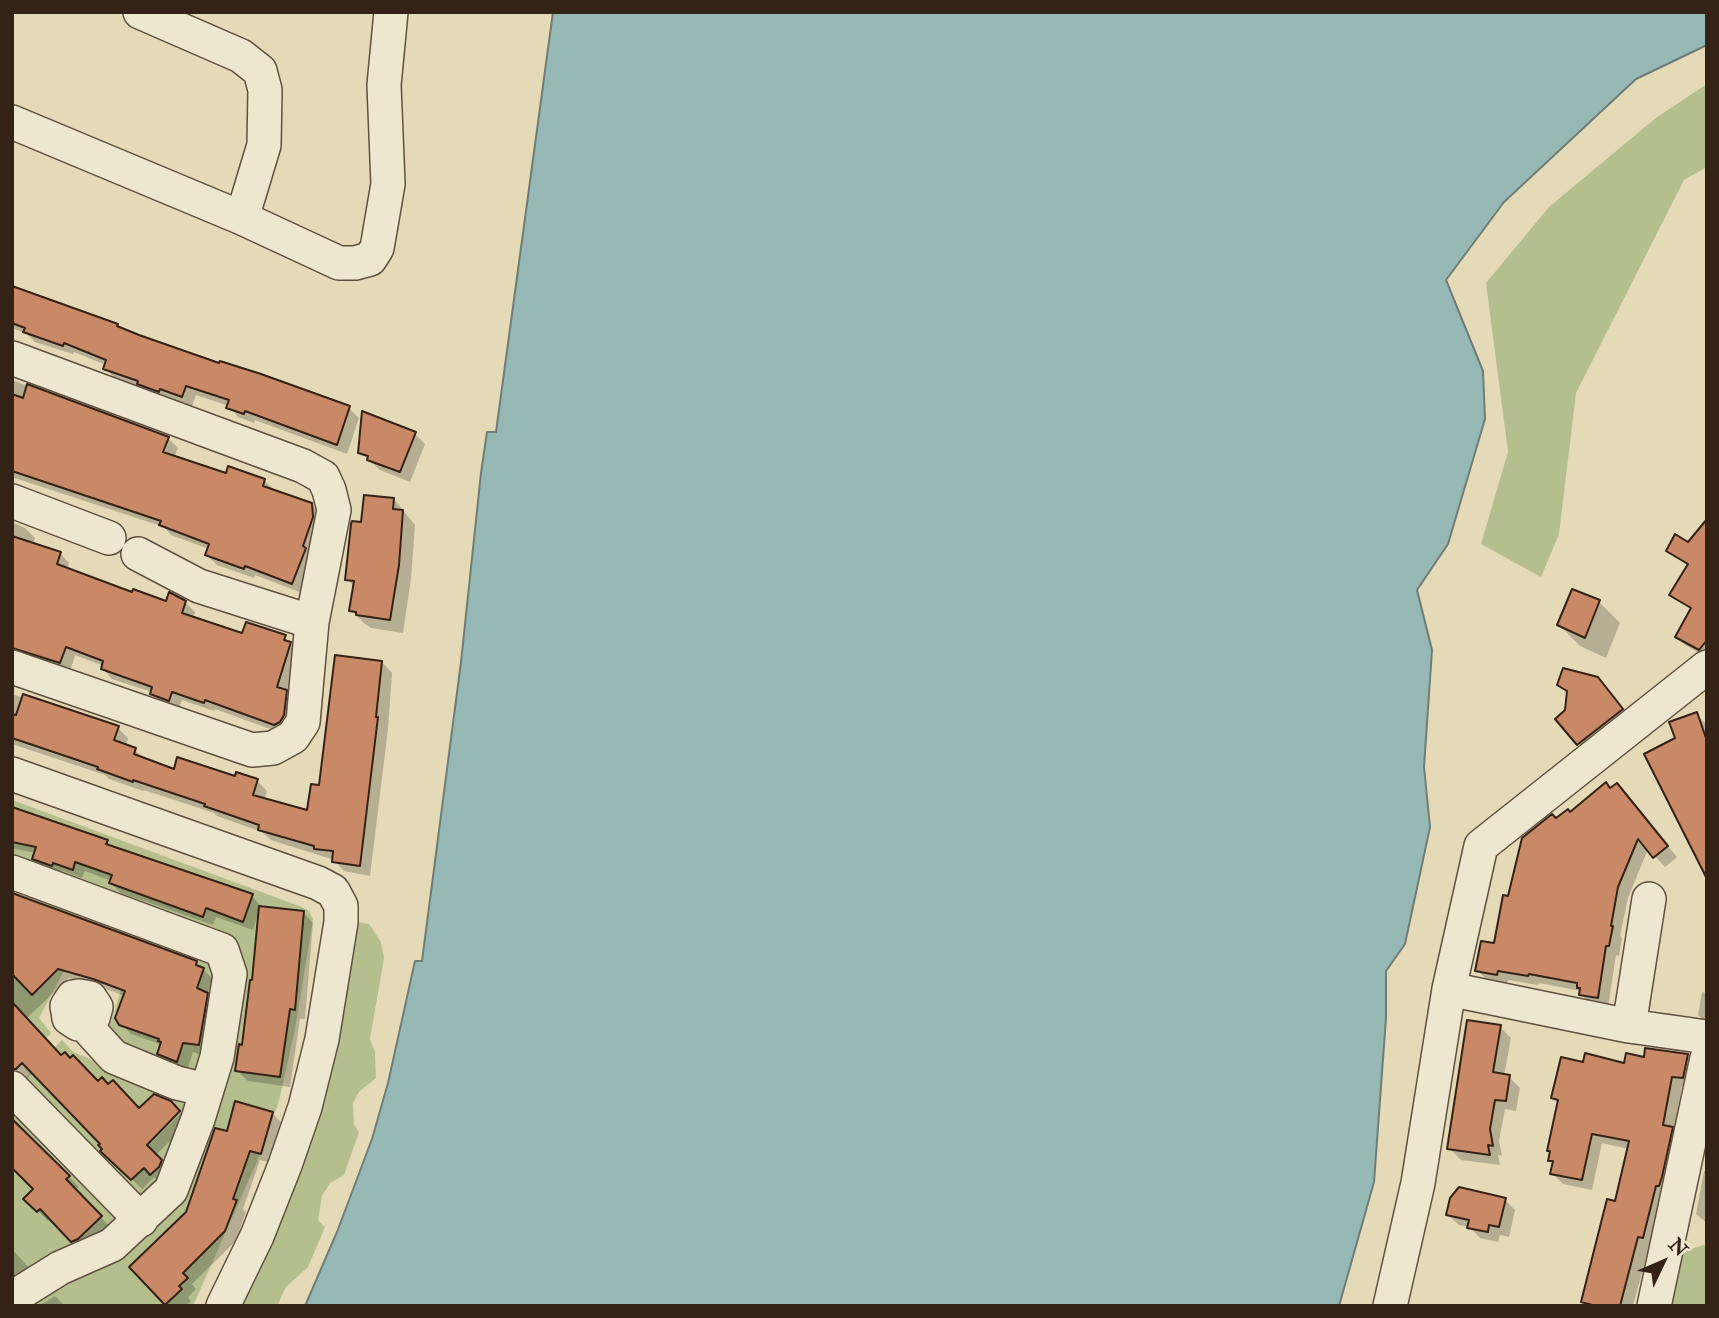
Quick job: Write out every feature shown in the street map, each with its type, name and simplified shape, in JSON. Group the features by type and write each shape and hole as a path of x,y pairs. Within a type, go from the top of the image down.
{"street":[{"path":"140,12 241,56 260,71 265,90 264,145 242,218"},
{"path":"12,122 242,218 339,262 355,263 370,259 377,248 388,184 384,85 391,12"},
{"path":"12,358 303,466 323,477 334,510 312,622 303,722 293,737 272,748 252,750 12,667"},
{"path":"12,501 109,538 108,552 118,562 133,559 138,554 199,586 312,622"},
{"path":"1390,1306 1418,1183 1450,989 1481,846 1707,667"},
{"path":"12,774 318,883 332,891 341,906 341,922 322,1039 305,1107 257,1236 223,1306"},
{"path":"12,872 222,950 230,974 217,1057 172,1190 112,1245 61,1268 12,1297"},
{"path":"1629,1026 1649,899"},
{"path":"1450,989 1629,1026 1707,1037"},
{"path":"84,1024 114,1058 177,1083 207,1090"},
{"path":"1654,1306 1707,1058"},
{"path":"12,1088 141,1220"}],"green space":[{"path":"1707,84 1707,167 1684,180 1576,393 1559,534 1541,577 1481,544 1508,452 1486,283 1549,207 1657,117"},
{"path":"12,800 302,907 309,911 313,919 295,1030 279,1101 259,1157 193,1306 17,1306 132,1246 244,968 240,950 231,940 12,860"},
{"path":"12,885 217,960 207,1054 192,1076 106,1038 121,990 65,969 39,1018 51,1033 14,1072 12,1070"},
{"path":"357,922 369,924 381,942 384,958 370,1039 375,1052 376,1078 359,1092 353,1103 354,1124 359,1132 344,1175 330,1183 322,1196 318,1220 325,1227 308,1267 286,1287 277,1306 238,1306"},
{"path":"62,1040 73,1052 174,1093 187,1102 160,1185 136,1199 22,1081"},
{"path":"12,1102 118,1210 117,1221 110,1233 12,1285"},
{"path":"1707,1244 1707,1306 1669,1306 1684,1251"}],"water":[{"path":"553,12 1707,12 1707,45 1636,79 1504,202 1446,280 1483,371 1485,419 1448,544 1417,590 1432,650 1424,767 1430,827 1405,944 1386,971 1386,1018 1374,1182 1339,1306 305,1306 337,1232 372,1139 388,1083 415,961 422,961 461,662 481,473 487,432 496,432"}],"building":[{"path":"12,286 118,324 117,326 139,335 350,406 337,445 245,411 244,414 226,408 229,400 186,386 182,397 160,389 159,392 137,384 138,381 103,369 106,360 64,343 63,346 23,332 25,328 12,323"},
{"path":"27,384 169,437 163,452 226,473 228,466 265,479 263,486 312,503 313,517 303,546 306,548 292,584 245,566 244,569 205,555 209,544 159,525 161,521 12,471 12,394 23,398"},
{"path":"362,411 416,432 400,472 367,460 368,456 358,453"},
{"path":"364,495 394,498 393,509 403,510 399,565 390,620 356,615 356,612 349,611 354,581 345,580 351,524 352,521 361,522"},
{"path":"1707,519 1707,640 1699,650 1675,637 1691,608 1669,595 1688,564 1666,551 1675,534 1688,542"},
{"path":"12,536 61,552 57,564 132,592 133,589 166,601 169,592 186,601 182,613 242,633 246,622 286,635 284,640 291,642 277,687 287,690 284,715 280,722 274,725 205,700 204,703 172,692 169,701 150,694 152,687 101,669 103,661 66,647 60,663 12,648"},
{"path":"1572,589 1600,600 1585,638 1557,625"},
{"path":"335,655 382,661 360,866 332,862 333,851 314,849 314,846 258,830 259,825 204,806 205,804 133,782 97,769 98,767 12,738 12,714 16,715 23,694 119,726 114,740 136,748 134,754 174,769 177,757 235,776 236,772 258,779 253,795 307,810 311,784 319,785"},
{"path":"1563,668 1598,677 1623,709 1577,745 1555,719 1565,710 1567,691 1557,685"},
{"path":"1697,712 1707,741 1707,879 1644,754 1675,738 1669,722"},
{"path":"1606,782 1610,788 1617,783 1668,846 1653,858 1638,839 1618,887 1598,998 1579,995 1580,988 1577,988 1577,983 1529,974 1498,971 1497,975 1475,971 1481,941 1494,943 1503,895 1508,896 1522,838 1552,814 1556,818 1568,809 1570,812"},
{"path":"12,807 108,840 106,844 253,894 243,922 206,908 203,917 109,883 112,875 75,862 73,870 32,859 36,847 12,842"},
{"path":"12,893 197,961 196,965 204,968 197,988 208,993 199,1045 183,1043 177,1062 157,1054 161,1042 159,1039 119,1025 115,1018 125,991 93,979 58,969 32,995 12,974"},
{"path":"259,906 304,911 295,1010 290,1009 280,1077 235,1071 239,1044 242,1045 252,980"},
{"path":"12,1002 61,1055 65,1052 70,1058 73,1055 98,1081 102,1077 108,1084 113,1080 139,1108 154,1094 171,1101 180,1111 147,1145 162,1160 150,1175 144,1168 131,1180 100,1151 100,1144 22,1063 12,1069"},
{"path":"1467,1020 1501,1025 1493,1072 1510,1075 1506,1101 1495,1100 1490,1129 1493,1146 1488,1145 1490,1155 1447,1149"},
{"path":"1645,1048 1688,1054 1683,1078 1672,1077 1663,1125 1673,1127 1662,1177 1659,1186 1656,1186 1643,1238 1638,1237 1620,1306 1596,1306 1581,1302 1607,1199 1615,1201 1629,1141 1592,1134 1582,1180 1550,1174 1553,1161 1548,1161 1550,1151 1547,1151 1558,1100 1551,1098 1561,1057 1583,1062 1585,1053 1624,1063 1626,1053 1644,1057"},
{"path":"235,1101 273,1112 261,1154 250,1151 233,1199 237,1200 225,1231 183,1273 188,1278 179,1286 182,1289 165,1305 129,1267 186,1212 215,1128 227,1131"},
{"path":"12,1119 70,1176 66,1179 102,1216 78,1239 71,1242 40,1209 37,1212 23,1199 33,1189 12,1168"},
{"path":"1459,1187 1506,1198 1499,1227 1489,1225 1488,1232 1467,1228 1469,1220 1446,1215 1450,1198"}]}
